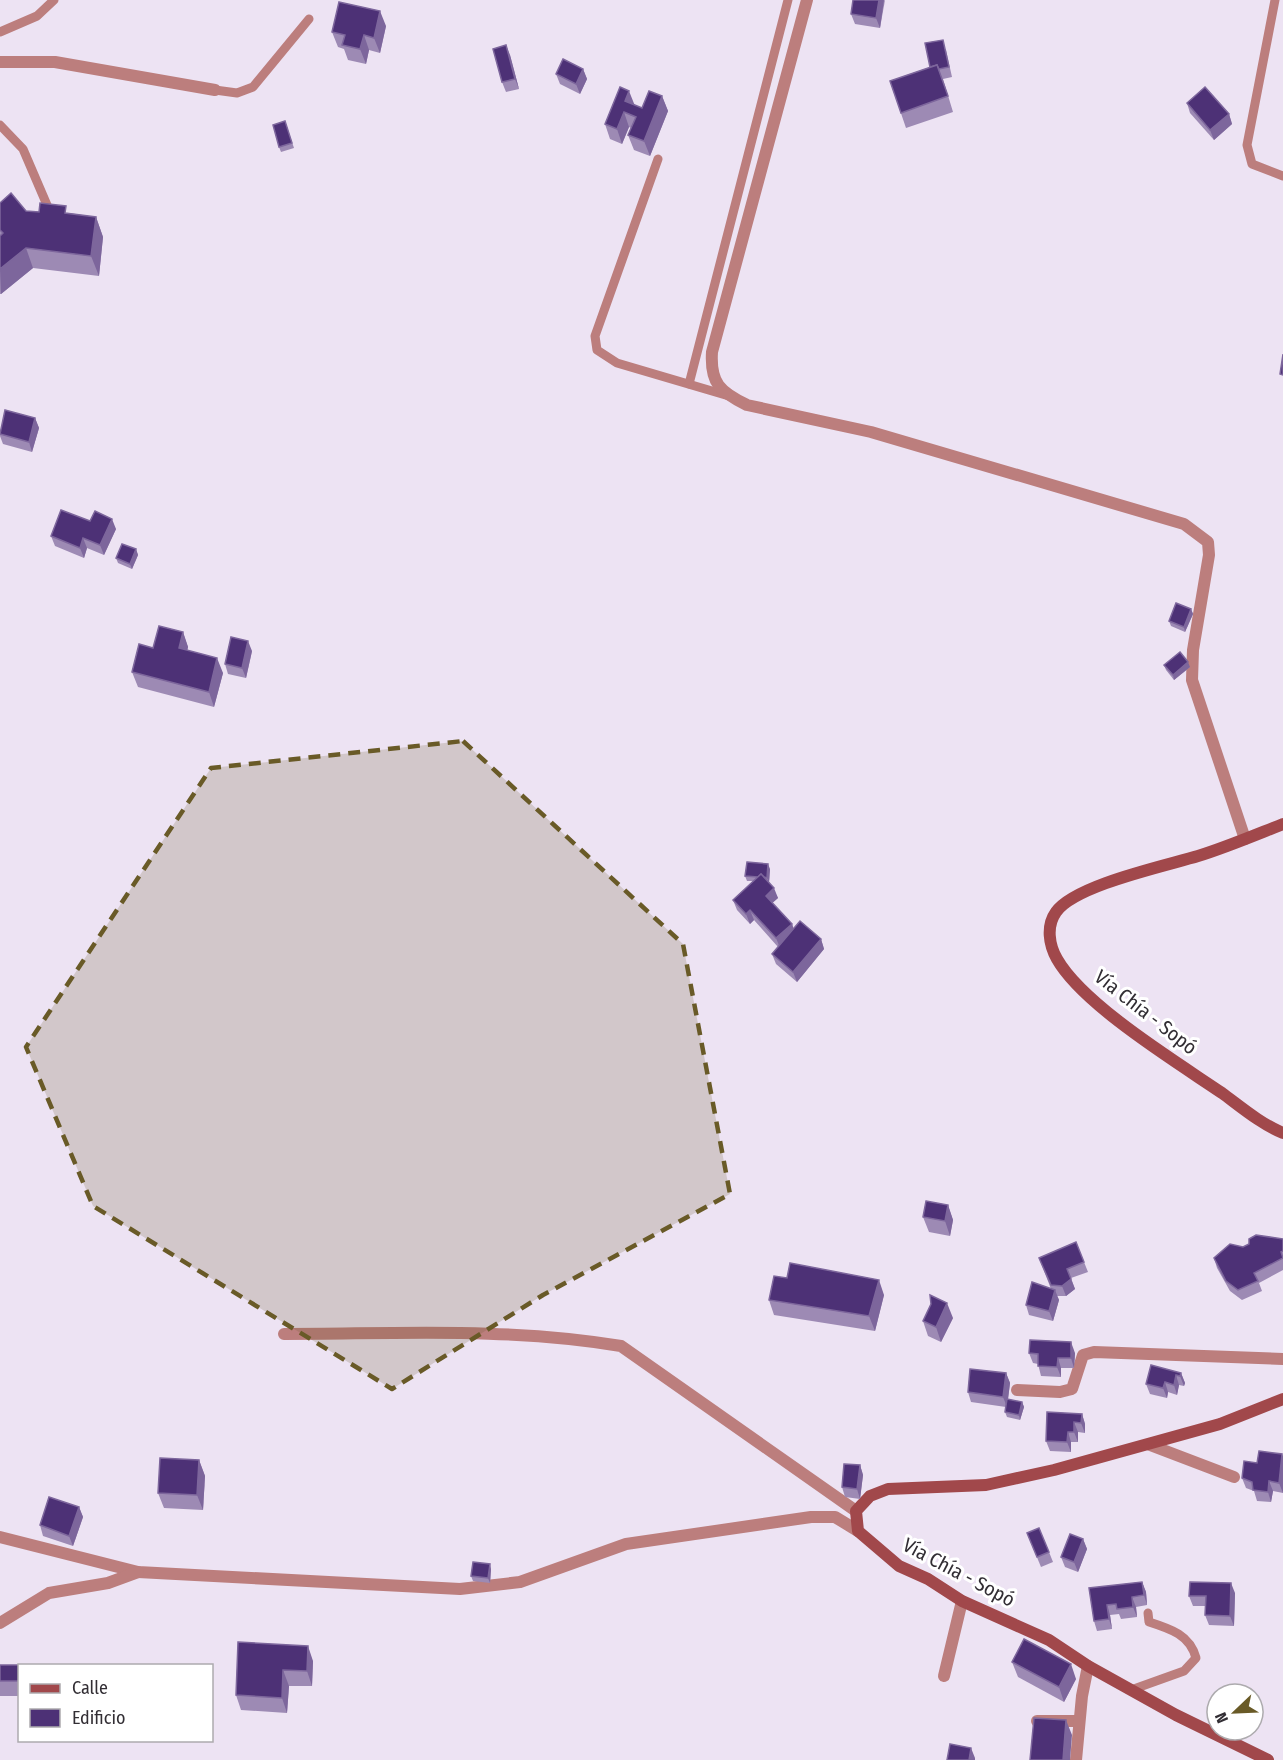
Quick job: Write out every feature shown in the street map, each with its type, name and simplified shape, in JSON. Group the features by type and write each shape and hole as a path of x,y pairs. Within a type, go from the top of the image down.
{"street":[{"path":"807,0 711,352 711,369 718,386 729,396 747,405 871,432 1184,524 1197,532 1208,542 1209,555 1193,650 1192,680 1245,839"},
{"path":"0,62 54,62 215,90"},
{"name":"Vía Chía - Sopó","path":"1283,824 1245,839 1109,883 1072,900 1056,911 1049,926 1051,945 1058,961 1085,993 1158,1049 1283,1133"},
{"path":"284,1334 516,1333 574,1338 621,1346 856,1511"},
{"path":"1017,1390 1060,1392 1072,1389 1083,1355 1094,1353 1283,1359"},
{"path":"858,1531 856,1511 870,1496 888,1489 986,1485 1150,1445 1220,1424 1283,1399"},
{"path":"1150,1445 1234,1477"},
{"path":"0,1537 138,1572 460,1589 520,1582 626,1544 811,1516 835,1517 858,1531"},
{"name":"Vía Chía - Sopó","path":"858,1531 899,1566 928,1578 962,1600 1049,1640 1088,1666 1176,1715 1268,1760"},
{"path":"0,1623 49,1593 108,1584 138,1572"},
{"path":"944,1676 962,1600"},
{"path":"1076,1760 1079,1721 1088,1666"},
{"path":"1034,1737 1036,1721 1079,1721"}],"lane":[{"path":"0,32 37,16 54,0"},
{"path":"688,384 788,0"},
{"path":"1275,0 1247,146 1252,164 1283,176"},
{"path":"215,90 237,93 253,87 309,19"},
{"path":"0,125 23,149 47,206"},
{"path":"658,159 595,336 597,350 617,363 729,396"},
{"path":"1131,1690 1184,1671 1196,1658 1193,1647 1184,1636 1149,1622 1148,1613"}],"highlighted area":[{"path":"463,741 683,944 730,1194 543,1295 392,1389 93,1206 26,1047 211,768"}],"building":[{"path":"853,0 879,0 876,18 851,14"},
{"path":"339,2 380,11 374,38 364,35 360,49 342,45 345,35 332,32"},
{"path":"943,40 949,67 939,69 937,65 930,67 925,43"},
{"path":"506,45 515,79 502,82 493,49"},
{"path":"563,59 583,69 576,84 556,74"},
{"path":"937,65 948,96 901,113 890,81"},
{"path":"620,87 629,91 625,101 642,108 649,91 662,96 644,141 628,135 636,117 624,112 617,129 605,124"},
{"path":"1205,87 1229,114 1210,130 1187,103"},
{"path":"285,121 292,143 279,147 273,125"},
{"path":"11,193 26,211 39,212 40,203 66,206 65,213 96,217 91,256 26,248 0,269 0,236 3,233 0,230 0,203"},
{"path":"1283,354 1283,375 1280,374"},
{"path":"5,410 35,418 29,442 0,434"},
{"path":"61,510 90,521 95,511 112,519 100,545 83,538 80,548 51,536"},
{"path":"122,544 136,549 130,564 116,558"},
{"path":"1176,603 1191,609 1184,627 1169,621"},
{"path":"159,626 183,632 179,648 217,658 209,692 132,672 139,644 153,648"},
{"path":"231,637 248,641 242,668 225,664"},
{"path":"1180,652 1188,662 1173,675 1164,665"},
{"path":"747,862 768,864 767,878 761,874 758,877 745,876"},
{"path":"761,874 774,888 766,896 792,924 776,938 750,910 746,914 733,900"},
{"path":"800,921 821,939 793,972 772,954"},
{"path":"926,1201 948,1205 945,1221 923,1217"},
{"path":"1256,1235 1283,1239 1283,1251 1281,1252 1283,1258 1254,1273 1258,1281 1238,1290 1226,1281 1214,1258 1230,1244 1243,1247 1249,1244 1249,1239"},
{"path":"1076,1242 1084,1262 1067,1269 1071,1279 1062,1286 1051,1285 1039,1258"},
{"path":"790,1263 879,1280 869,1316 769,1300 774,1276 787,1278"},
{"path":"1032,1282 1055,1290 1049,1311 1026,1305"},
{"path":"930,1295 947,1303 936,1327 923,1321 931,1304"},
{"path":"1030,1340 1071,1342 1071,1358 1058,1358 1057,1367 1038,1366 1038,1354 1029,1353"},
{"path":"1151,1365 1181,1373 1180,1376 1176,1375 1174,1385 1165,1382 1163,1388 1146,1384"},
{"path":"970,1369 1006,1373 1003,1397 968,1392"},
{"path":"1007,1399 1022,1402 1019,1415 1005,1412"},
{"path":"1047,1412 1082,1414 1081,1423 1074,1422 1074,1432 1068,1432 1067,1442 1046,1441"},
{"path":"1259,1451 1282,1454 1279,1483 1269,1481 1268,1492 1253,1490 1252,1482 1242,1478 1244,1461 1257,1463"},
{"path":"160,1458 199,1460 197,1495 158,1493"},
{"path":"844,1464 860,1465 857,1489 842,1487"},
{"path":"49,1497 79,1507 69,1536 40,1525"},
{"path":"1039,1528 1049,1552 1037,1557 1027,1533"},
{"path":"1070,1534 1083,1539 1074,1562 1061,1557"},
{"path":"473,1562 490,1564 488,1578 471,1576"},
{"path":"1142,1582 1144,1595 1132,1597 1133,1607 1117,1609 1116,1604 1107,1605 1109,1619 1094,1621 1089,1588"},
{"path":"1190,1582 1231,1583 1230,1616 1205,1615 1206,1596 1189,1596"},
{"path":"1024,1639 1071,1664 1059,1687 1012,1662"},
{"path":"238,1642 308,1646 307,1671 283,1670 282,1698 236,1695"},
{"path":"0,1665 18,1665 18,1681 0,1681"},
{"path":"1034,1718 1066,1720 1063,1760 1030,1760"},
{"path":"950,1744 971,1748 969,1760 947,1760"}]}
